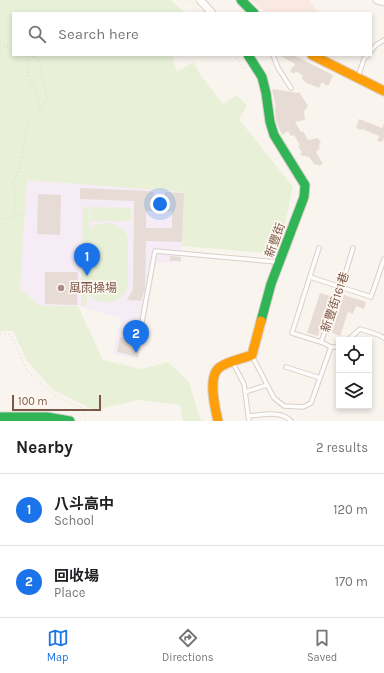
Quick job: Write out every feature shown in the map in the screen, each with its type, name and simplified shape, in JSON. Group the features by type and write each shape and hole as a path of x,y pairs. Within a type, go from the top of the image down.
{"street":[{"path":"200,0 211,12"},
{"path":"241,0 253,12"},
{"path":"377,0 384,2"},
{"name":"新豐街","path":"249,56 262,77 270,122 274,135 305,185 304,197 271,284 252,355"},
{"path":"314,56 384,91"},
{"path":"218,421 213,375 217,369 252,355"},
{"path":"0,417 47,417 70,421"}],"lane":[{"path":"372,50 384,40"},
{"path":"273,56 278,68 291,88"},
{"path":"358,78 364,59 367,56"},
{"path":"319,248 292,333 322,342"},
{"name":"新豐街161巷","path":"252,355 274,398 284,406 303,407 311,403 331,348 322,342 353,248"},
{"path":"137,349 155,250 280,263"},
{"path":"310,277 371,297 384,259"},
{"path":"351,337 360,329 384,338"},
{"path":"331,348 336,347"},
{"path":"233,362 244,384 249,421"},
{"path":"286,367 320,378"},
{"path":"245,392 267,384"},
{"path":"248,416 278,414 286,416 291,421"}],"path":[{"path":"189,0 200,12"},
{"path":"0,42 12,49"},
{"path":"0,55 6,45"},
{"path":"26,56 28,73 41,109"},
{"path":"0,219 12,218 15,212 15,189 12,184 22,159 23,139 28,122 41,109 47,100 38,58 30,56"},
{"path":"235,56 245,69 257,70"},
{"path":"15,212 19,216 25,216"},
{"path":"0,334 10,334 28,372 58,398 84,408 86,421"}],"shaded area":[{"path":"252,0 309,0 318,12 265,12"},
{"path":"27,180 185,192 181,262 156,263 138,359 113,354 121,318 78,306 40,306 20,289"}],"green space":[{"path":"0,0 171,0 184,12 12,12 12,56 172,56 177,72 193,62 202,77 223,104 237,95 247,106 239,119 293,187 281,243 276,254 182,246 184,192 27,180 20,289 40,306 78,306 103,360 141,369 168,362 189,382 200,419 203,421 183,421 180,405 139,400 94,410 53,390 27,361 13,331 0,331"},
{"path":"83,207 89,207 89,229 99,224 111,223 121,228 128,237 128,286 125,293 116,301 98,301 87,295 87,306 81,306"},
{"path":"91,207 131,208 131,221 90,221"}],"building":[{"path":"281,56 295,56 333,75 329,85 322,82 319,88 307,83 302,79 303,76 296,71 294,74 290,71 295,64"},
{"path":"273,89 297,93 299,92 308,106 304,111 305,120 295,122 301,132 303,131 308,140 318,138 321,143 318,147 320,148 316,152 323,164 318,166 317,164 315,165 309,157 300,155 302,152 298,146 300,145 294,135 291,136 288,131 282,135 276,121 276,107"},
{"path":"359,119 382,128 384,124 384,138 382,142 377,141 379,136 356,128"},
{"path":"80,188 154,192 153,199 165,199 165,192 184,193 182,242 146,241 145,289 141,301 127,300 133,289 134,201 80,199","holes":["146,211 172,212 172,228 146,228"]},
{"path":"38,194 61,195 60,235 37,234"},
{"path":"170,256 181,257 181,261 170,261"},
{"name":"風雨操場","path":"45,272 78,272 77,305 45,304"},
{"path":"320,293 330,296 318,336 307,333"},
{"path":"344,295 366,302 364,309 356,306 353,314 348,312 340,336 332,333"},
{"path":"120,337 135,340 134,350 136,352 139,351 138,357 117,352"}],"traffic: fast":[{"path":"241,0 253,12"},
{"path":"249,56 262,77 270,122 274,135 305,185 304,197 271,284 261,321"},
{"path":"0,417 47,417 70,421"}],"traffic: slow":[{"path":"314,56 384,91"},
{"path":"218,421 213,392 216,371 227,363 252,355 261,321"}],"place":[{"name":"八斗高中","path":"87,276"},
{"name":"風雨操場","path":"61,288"},
{"name":"回收場","path":"136,353"}]}
